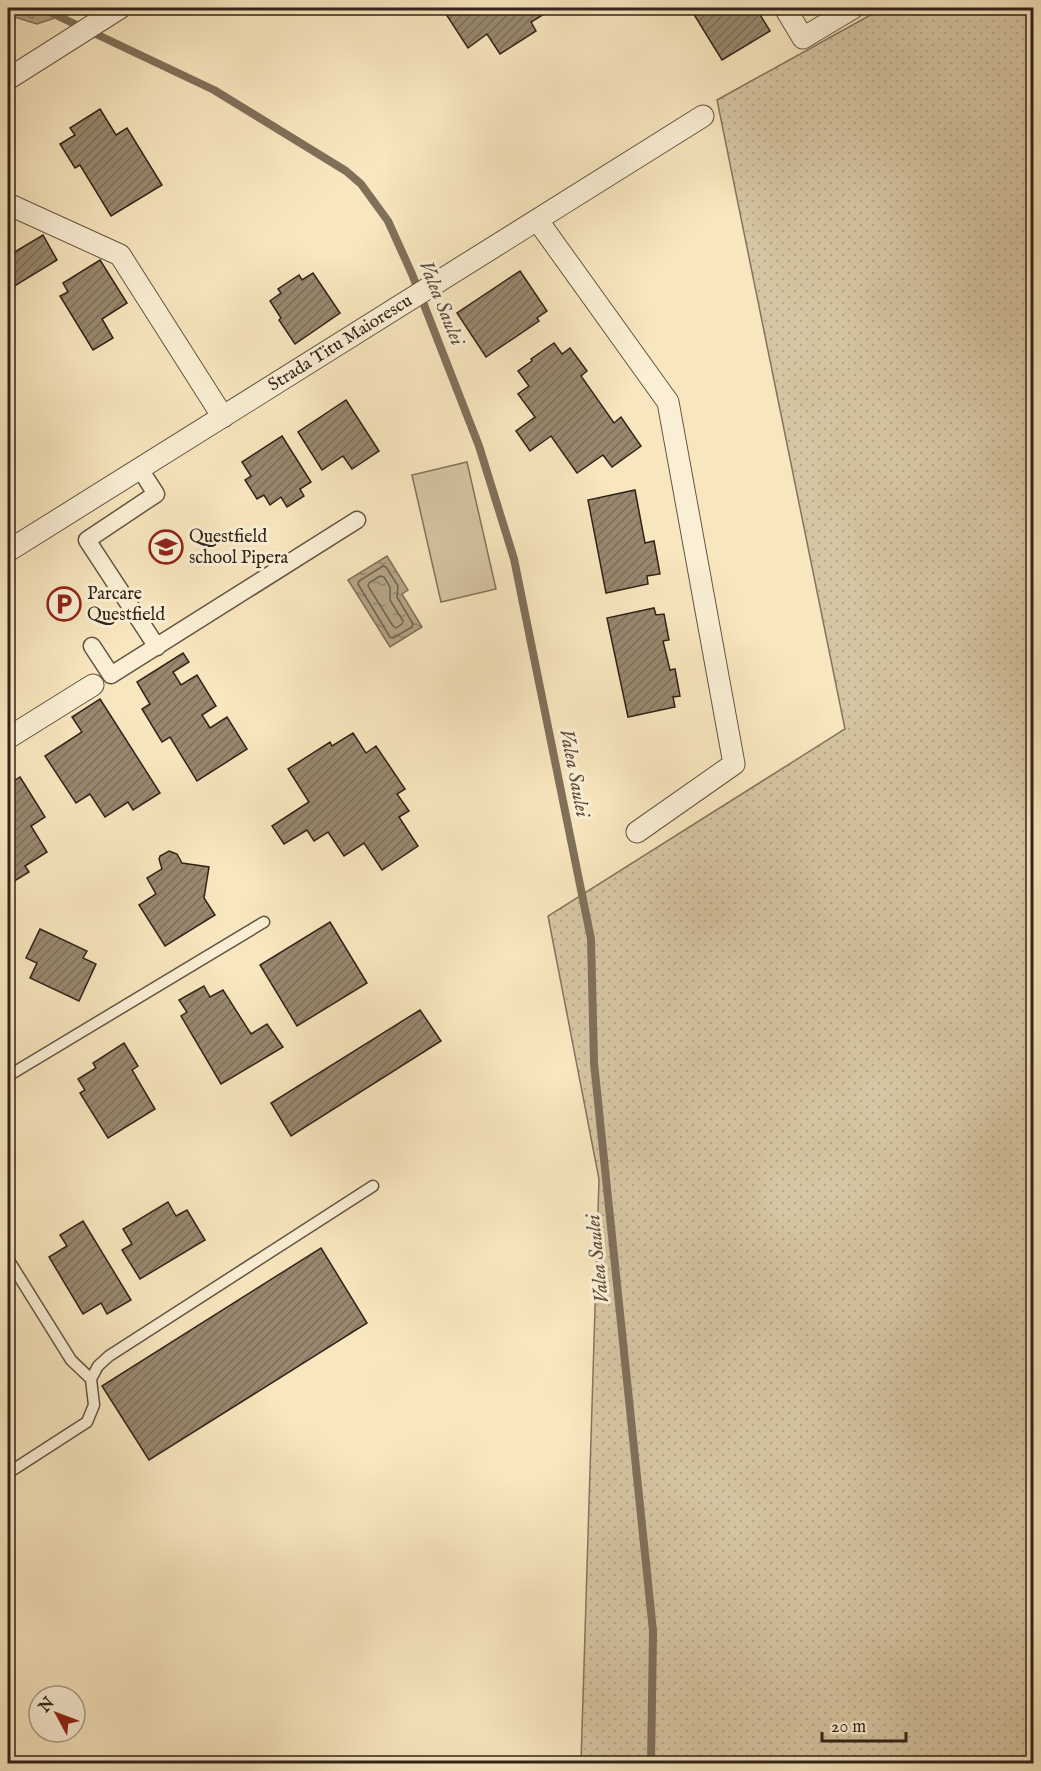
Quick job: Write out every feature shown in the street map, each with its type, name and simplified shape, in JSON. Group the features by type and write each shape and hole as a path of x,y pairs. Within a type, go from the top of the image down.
{"street":[{"path":"8,79 120,8"},
{"path":"785,8 803,38 853,8"},
{"name":"Strada Titu Maiorescu","path":"8,551 703,116"},
{"path":"8,204 120,255 223,417"},
{"path":"538,221 668,402 734,764 637,832"},
{"path":"140,469 156,494 87,540 157,646"},
{"path":"92,646 111,675 357,520"},
{"path":"8,738 93,685"}],"lane":[{"path":"8,1076 264,922"},
{"path":"8,1473 87,1422 94,1405 91,1379 109,1356 373,1186"},
{"path":"8,1259 71,1360 91,1379"}],"shaded area":[{"path":"883,8 1033,8 1033,1763 581,1763 599,1179 548,916 845,729 717,100"},
{"path":"467,462 496,589 441,602 412,475"}],"water":[{"path":"8,8 57,8 58,17 37,24 8,15"},
{"path":"387,556 408,590 402,594 422,627 390,647 348,580"}],"building":[{"path":"442,8 547,8 549,11 531,22 536,31 500,54 487,34 468,48"},
{"path":"690,8 756,8 770,31 722,60"},
{"path":"100,109 116,135 127,128 162,185 111,216 80,165 75,168 60,144 75,135 70,128"},
{"path":"43,235 57,260 8,290 8,256"},
{"path":"100,260 127,303 102,319 113,338 93,350 60,296 68,292 63,283"},
{"path":"520,271 547,311 537,318 539,321 486,357 457,313"},
{"path":"313,273 340,313 295,344 270,301 281,293 278,289 299,275 302,280"},
{"path":"554,343 562,354 570,348 587,371 581,376 614,423 621,417 641,446 612,467 603,455 577,473 551,436 530,451 516,431 535,417 518,394 529,386 518,371"},
{"path":"346,400 379,451 352,469 343,456 322,470 298,432"},
{"path":"282,436 311,482 300,489 304,496 287,507 281,497 270,505 264,495 257,499 245,480 251,476 242,462"},
{"path":"635,490 645,543 654,541 660,574 647,576 648,584 606,593 588,500"},
{"path":"654,608 656,615 664,614 669,640 663,641 670,670 675,669 680,696 673,697 675,707 628,717 607,618"},
{"path":"183,653 189,662 173,672 181,685 197,675 216,706 202,715 210,728 227,717 247,749 197,781 170,737 162,742 142,709 150,704 137,682"},
{"path":"100,699 160,793 133,810 128,802 105,817 90,794 76,803 45,756 82,732 72,717"},
{"path":"353,733 366,753 376,746 405,789 397,794 409,811 399,817 418,846 382,870 364,843 344,856 328,832 314,841 307,830 284,844 272,826 309,802 288,769 330,742 332,746"},
{"path":"20,777 45,817 31,826 47,852 25,866 29,872 8,885 8,785"},
{"path":"169,851 177,854 182,863 209,867 204,898 215,915 165,946 139,905 156,894 147,878 162,869 160,856"},
{"path":"330,922 367,983 297,1026 260,965"},
{"path":"40,929 87,951 83,958 96,964 79,1001 30,978 37,963 26,958"},
{"path":"204,986 210,997 223,990 251,1034 267,1024 283,1047 221,1084 181,1016 187,1012 179,1000"},
{"path":"420,1010 441,1041 291,1136 271,1103"},
{"path":"124,1043 138,1066 132,1070 155,1109 108,1138 80,1093 85,1090 78,1079 96,1068 93,1063"},
{"path":"168,1202 176,1216 187,1210 205,1240 140,1279 122,1250 132,1244 123,1229"},
{"path":"83,1221 131,1300 107,1314 101,1303 83,1314 49,1257 67,1246 60,1235"},
{"path":"321,1248 367,1323 149,1460 102,1386"}],"waterway":[{"name":"Valea Saulei","path":"41,8 214,90 346,171 361,184 388,221 412,274 479,446 514,559 591,939 594,1063 653,1631 651,1764"}],"place":[{"name":"Questfield school Pipera","path":"166,547"},
{"name":"Parcare Questfield","path":"64,604"}]}
